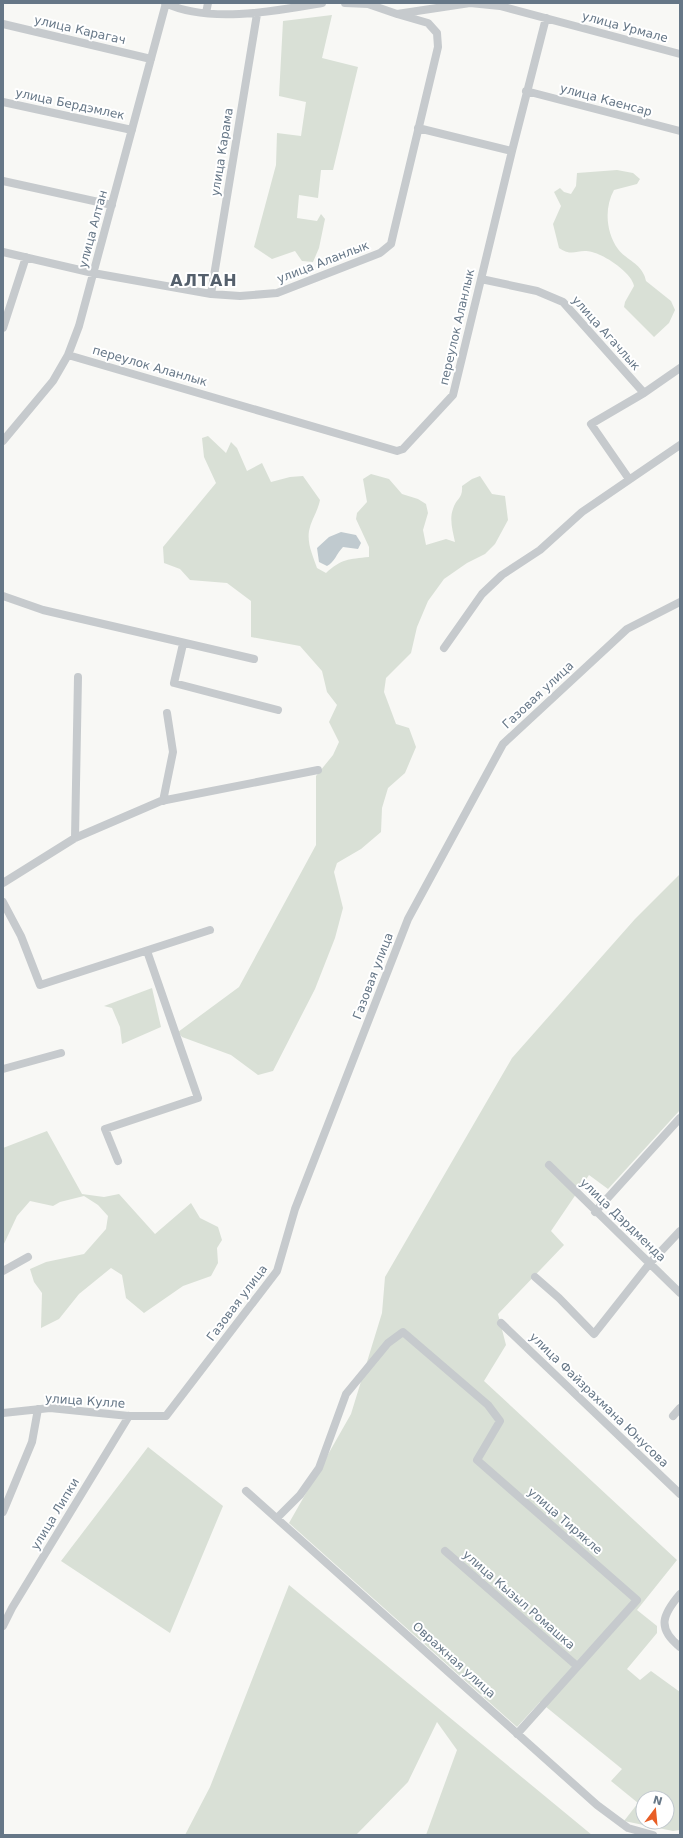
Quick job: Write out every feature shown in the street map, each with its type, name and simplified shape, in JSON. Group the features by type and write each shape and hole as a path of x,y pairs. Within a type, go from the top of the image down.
{"street":[{"path":"166,3 177,8 206,13 257,14 322,3"},
{"name":"улица Алтан","path":"3,441 53,381 68,355 79,326 166,3"},
{"path":"206,13 208,3"},
{"name":"улица Урмале","path":"345,3 368,4 397,14 470,3 500,6 680,54"},
{"name":"улица Карама","path":"211,294 257,14"},
{"name":"улица Аланлык","path":"3,252 93,273 211,294 240,296 277,293 380,253 391,244 438,46 437,33 428,23 397,14"},
{"name":"переулок Аланлык","path":"68,355 397,451 400,450 453,395 526,91 546,18"},
{"name":"улица Карагач","path":"3,24 151,59"},
{"name":"улица Каенсар","path":"526,91 680,131"},
{"name":"улица Бердэмлек","path":"3,102 132,130"},
{"path":"418,128 512,151"},
{"path":"3,181 112,205"},
{"path":"3,328 26,257"},
{"name":"улица Агачлык","path":"481,278 537,291 563,302 644,394"},
{"path":"629,479 591,424 644,394 680,368"},
{"path":"444,648 482,594 502,575 540,550 582,512 680,445"},
{"path":"3,596 43,610 183,644 254,659"},
{"name":"Газовая улица","path":"166,1416 277,1271 294,1209 408,920 503,744 626,629 680,602"},
{"path":"183,644 174,683 278,710"},
{"path":"75,838 78,677"},
{"path":"164,801 173,752 167,713"},
{"path":"3,883 75,838 164,801 318,770"},
{"path":"3,902 21,936 40,986 210,930"},
{"path":"118,1161 106,1129 198,1098 147,951"},
{"path":"3,1069 61,1053"},
{"path":"595,1212 680,1118"},
{"name":"улица Дэрдменда","path":"549,1165 595,1212 680,1292"},
{"path":"535,1277 559,1298 594,1334 650,1263 680,1232"},
{"path":"3,1270 28,1257"},
{"name":"улица Файзрахмана Юнусова","path":"501,1323 680,1494"},
{"name":"улица Тирякле","path":"277,1518 300,1495 319,1468 346,1394 388,1343 403,1332 488,1405 500,1421 477,1460 637,1600 577,1666"},
{"name":"улица Кулле","path":"3,1413 50,1408 128,1416 166,1416"},
{"path":"673,1416 680,1408"},
{"path":"3,1512 32,1442 38,1410"},
{"name":"улица Липки","path":"3,1626 12,1608 128,1416"},
{"name":"Овражная улица","path":"246,1491 597,1806 628,1828 653,1835"},
{"name":"улица Кызыл Ромашка","path":"445,1552 577,1666"},
{"path":"680,1594 668,1609 665,1617 667,1632 671,1639 680,1647"},
{"path":"517,1734 577,1666"}],"shaded area":[{"path":"332,15 322,58 358,67 333,170 321,170 318,198 299,195 297,218 317,221 321,214 325,219 319,248 313,262 302,261 295,251 272,259 254,247 276,165 277,133 301,136 306,102 279,96 283,21"},
{"path":"617,170 633,173 640,179 637,184 614,190 608,212 611,235 621,253 638,266 646,281 671,301 675,310 669,323 654,337 624,307 625,302 634,286 623,270 604,257 592,252 583,251 572,253 559,248 553,224 561,206 554,192 560,188 564,192 571,194 576,186 577,173"},
{"path":"208,436 226,453 231,442 237,448 247,471 262,463 271,482 290,477 303,476 320,500 310,527 309,541 317,568 326,573 331,568 346,560 369,557 369,547 356,519 357,513 367,502 363,479 371,474 389,479 402,494 418,499 426,504 428,513 423,530 426,545 446,539 455,542 451,521 454,505 461,494 462,486 472,479 480,476 492,494 505,496 508,520 495,544 485,554 467,563 444,579 428,601 417,627 411,653 386,678 384,692 396,724 409,728 416,747 405,773 388,788 382,808 381,832 361,849 337,863 334,872 343,908 335,938 315,989 273,1071 258,1075 231,1055 182,1037 178,1032 239,987 316,845 316,776 333,755 339,742 329,722 337,705 327,692 322,671 300,646 251,637 251,601 227,583 190,580 180,569 164,563 163,547 216,483 204,457 202,438"},
{"path":"341,532 356,535 361,543 358,549 343,547 329,565 327,566 319,562 317,548 329,537"},
{"path":"680,874 680,1110 608,1189 589,1175 551,1231 564,1245 498,1314 506,1345 484,1381 677,1560 637,1610 657,1626 657,1633 627,1669 640,1680 651,1671 680,1692 680,1830 673,1831 668,1830 675,1830 675,1790 635,1790 635,1801 611,1781 622,1769 540,1702 517,1727 289,1523 351,1414 382,1313 385,1277 512,1058 635,919"},
{"path":"152,988 161,1027 122,1044 120,1027 112,1008 104,1006"},
{"path":"47,1131 82,1194 104,1197 119,1194 155,1234 191,1203 200,1218 218,1227 222,1240 217,1248 218,1263 211,1276 183,1286 144,1313 126,1298 122,1275 111,1268 79,1294 59,1319 41,1328 42,1293 34,1282 30,1269 46,1262 84,1254 106,1229 108,1216 98,1205 84,1196 60,1202 53,1206 30,1201 17,1216 3,1246 3,1148"},
{"path":"148,1447 223,1506 170,1633 61,1561"},
{"path":"289,1585 592,1835 426,1835 457,1750 437,1722 408,1782 356,1835 185,1835 210,1787"},
{"path":"635,1807 635,1823 624,1821"}],"district":[{"name":"АЛТАН","path":"204,280"}]}
